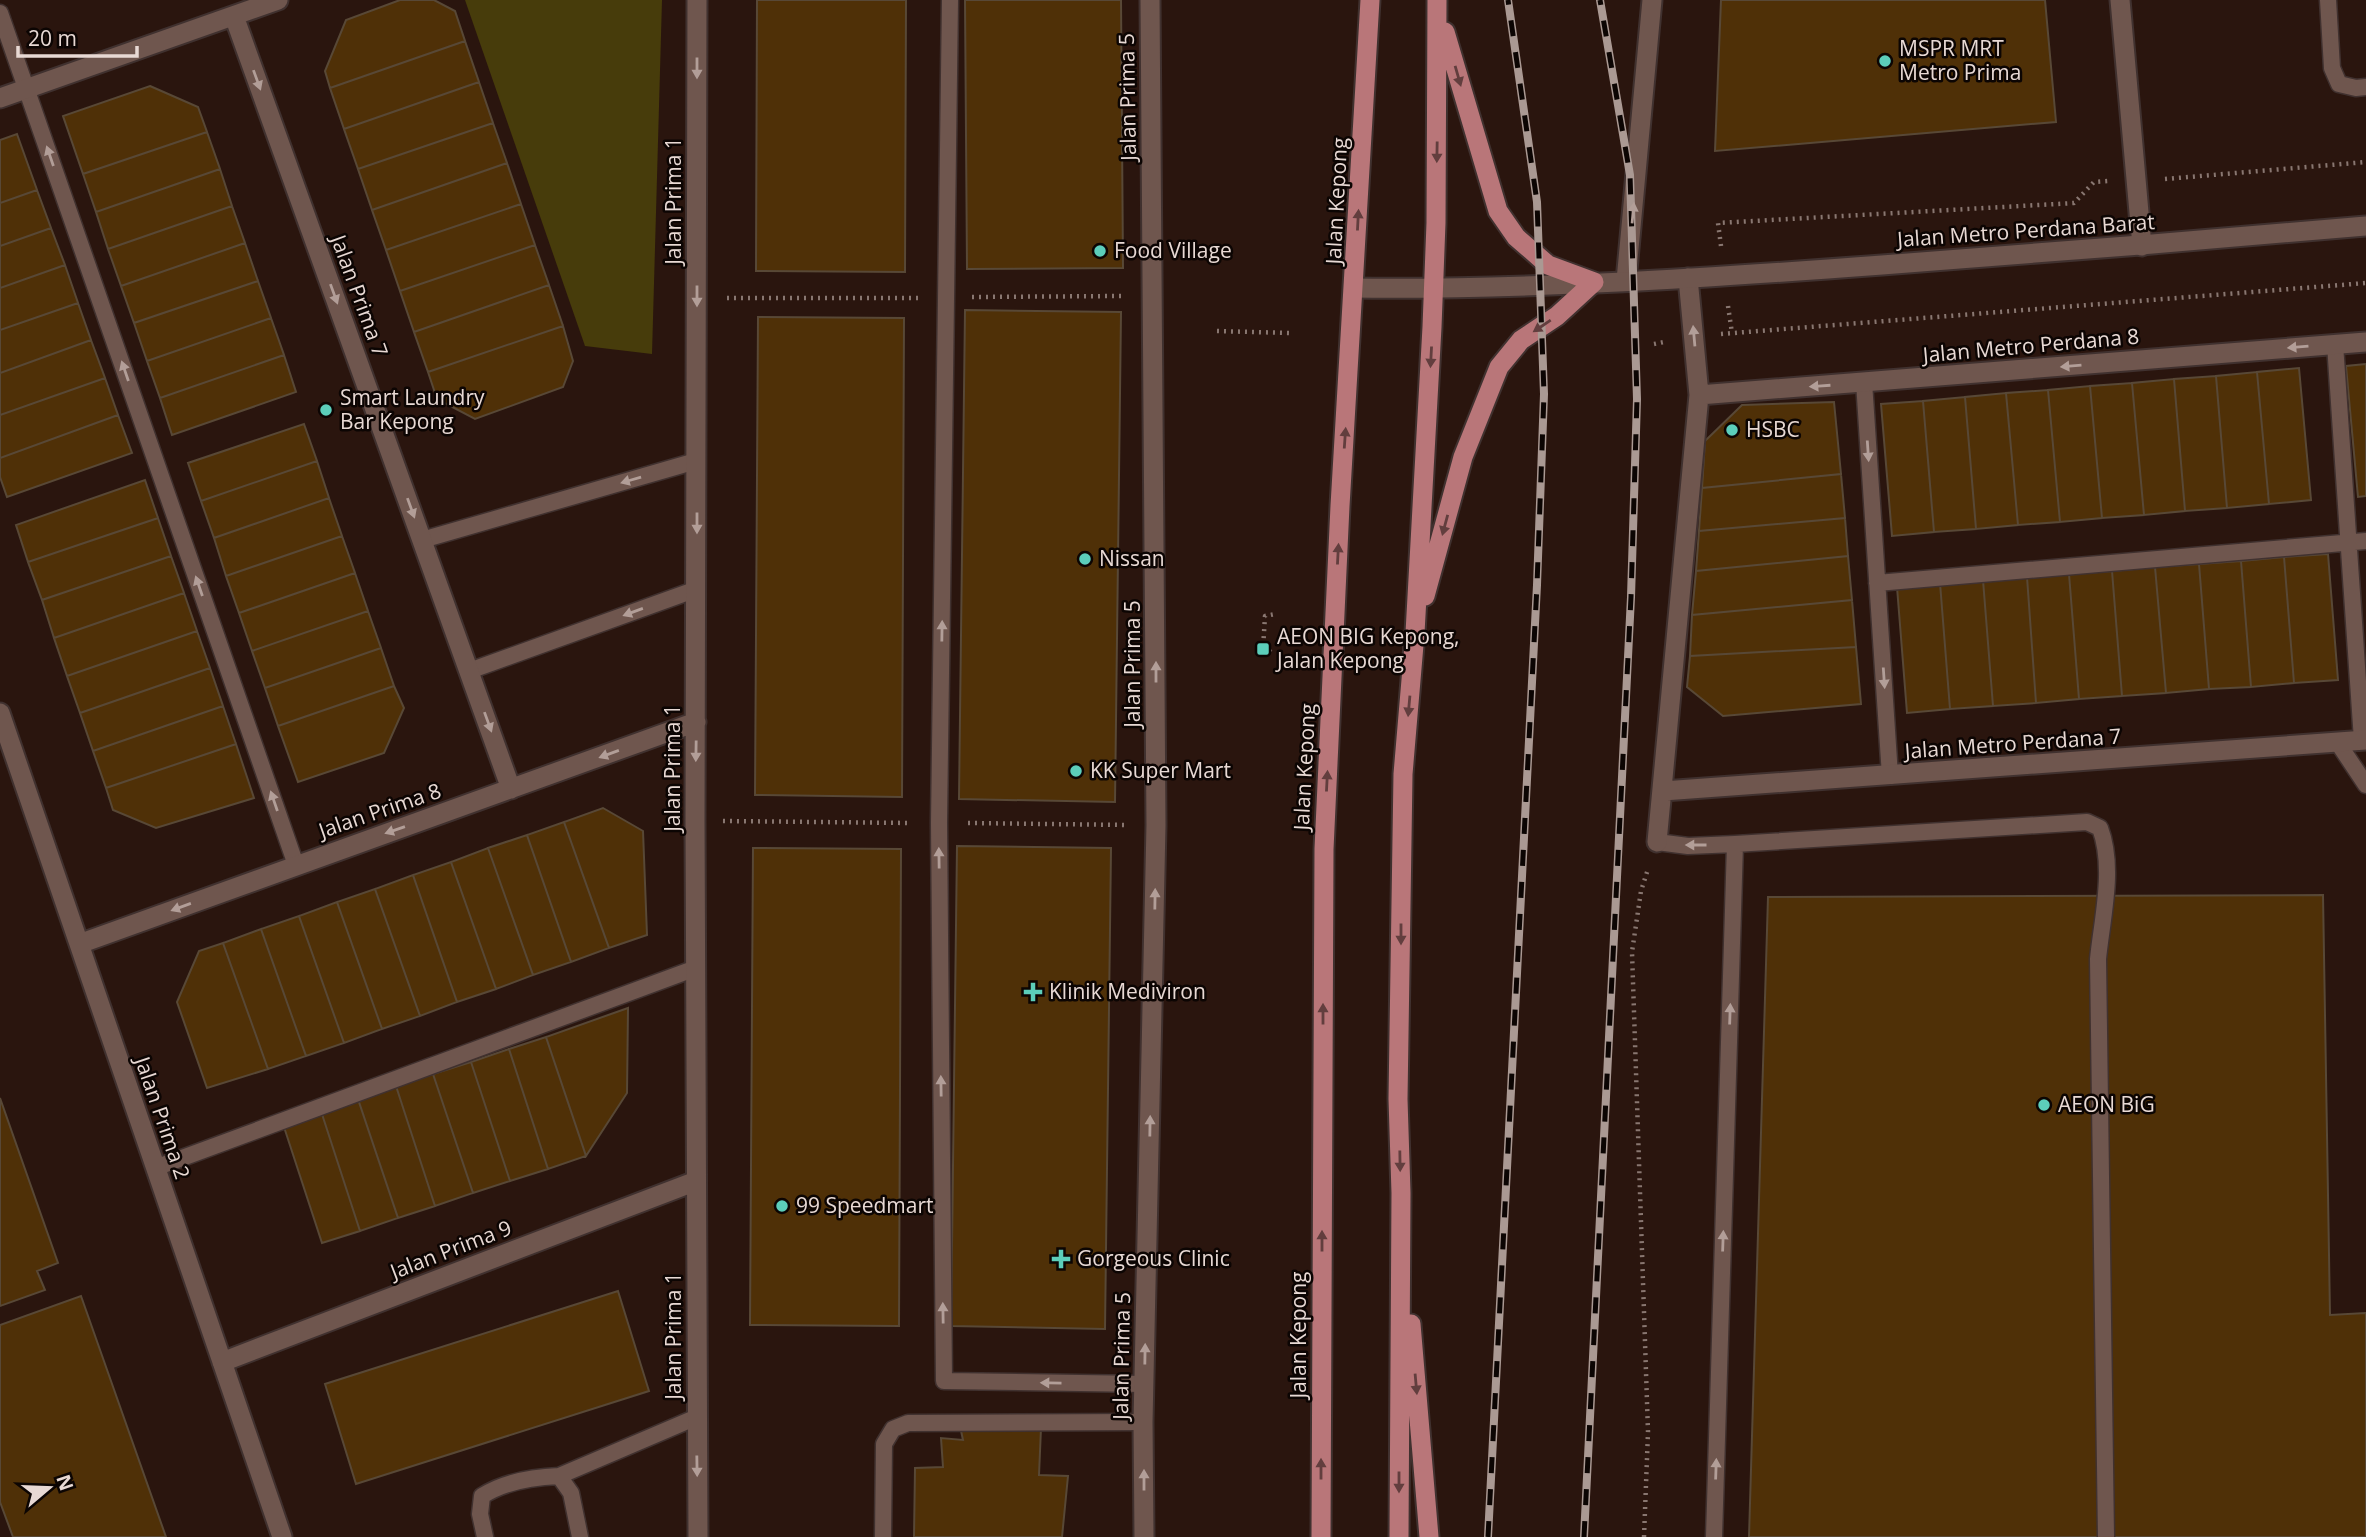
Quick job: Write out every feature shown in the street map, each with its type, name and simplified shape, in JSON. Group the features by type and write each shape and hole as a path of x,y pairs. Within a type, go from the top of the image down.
{"main road":[{"name":"Jalan Kepong","path":"1321,1537 1324,849 1340,506 1370,0"},
{"path":"1415,633 1462,457 1499,368 1521,340 1557,316 1594,282 1548,265 1516,237 1499,211 1438,5"},
{"path":"1399,1537 1401,1194 1398,1099 1403,774 1415,633 1434,289 1438,5"},
{"path":"1401,1194 1429,1537"}],"street":[{"path":"0,98 278,0"},
{"name":"Jalan Prima 1","path":"697,0 698,1537"},
{"name":"Jalan Prima 5","path":"1144,1537 1143,1422 1156,825 1150,0"},
{"path":"1626,281 1653,0"},
{"path":"2120,0 2142,246"},
{"name":"Jalan Prima 7","path":"234,16 511,789"},
{"name":"Jalan Metro Perdana Barat","path":"1354,288 1434,289 1688,278 2142,246 2366,226"},
{"path":"1657,842 1699,395 1688,278"},
{"name":"Jalan Metro Perdana 8","path":"1699,395 2366,342"},
{"name":"Jalan Prima 2","path":"0,713 282,1537"},
{"name":"Jalan Prima 8","path":"79,944 696,722"},
{"name":"Jalan Metro Perdana 7","path":"1663,791 2364,740"},
{"name":"Jalan Prima 9","path":"222,1362 696,1181"}],"lane":[{"path":"950,0 939,823 944,1381 1144,1384"},
{"path":"2328,0 2332,68 2339,84 2366,87"},
{"path":"0,13 296,865"},
{"path":"2335,344 2364,740"},
{"path":"1864,383 1891,776"},
{"path":"422,540 696,460"},
{"path":"1877,583 2366,541"},
{"path":"469,671 697,589"},
{"path":"2338,743 2366,785"},
{"path":"1657,842 1688,846 1735,844 2087,822 2100,828 2105,843 2106,886 2098,959 2106,1537"},
{"path":"1714,1537 1735,844"},
{"path":"155,1168 696,968"},
{"path":"485,1537 480,1514 482,1496 496,1487 542,1476 559,1476 697,1417"},
{"path":"883,1537 884,1444 892,1429 908,1423 1143,1422"},
{"path":"559,1476 571,1493 580,1537"}],"path":[{"path":"2178,179 2366,162"},
{"path":"1718,223 2074,203 2094,182"},
{"path":"1732,333 2366,283"},
{"path":"1104,296 1121,296"},
{"path":"751,298 769,298"},
{"path":"1217,331 1289,332"},
{"path":"1271,649 1267,652 1263,649 1265,616 1275,614"},
{"path":"747,821 769,821"},
{"path":"1086,824 1128,825"},
{"path":"1644,1537 1648,1432 1632,952 1641,891 1657,842"}],"shaded area":[{"path":"465,0 662,0 652,354 585,346"}],"building":[{"path":"400,0 434,0 455,11 465,41 330,88 325,71 346,20"},
{"path":"757,0 906,0 905,272 756,271"},
{"path":"965,0 1121,0 1123,268 967,269"},
{"name":"MSPR MRT Metro Prima","path":"1721,0 2045,0 2056,122 1715,151"},
{"path":"465,41 479,82 344,129 330,88"},
{"path":"479,82 493,123 358,169 344,129"},
{"path":"150,86 198,107 207,132 83,174 63,116"},
{"path":"493,123 507,163 372,210 358,169"},
{"path":"207,132 220,169 96,212 83,174"},
{"path":"17,134 37,190 0,203 0,140"},
{"path":"507,163 521,204 386,250 372,210"},
{"path":"220,169 232,206 108,249 96,212"},
{"path":"37,190 51,228 0,246 0,203"},
{"path":"521,204 535,245 400,291 386,250"},
{"path":"232,206 245,243 121,286 108,249"},
{"path":"51,228 65,265 0,288 0,246"},
{"path":"245,243 258,281 134,323 121,286"},
{"path":"535,245 549,285 414,332 400,291"},
{"path":"65,265 78,303 0,330 0,288"},
{"path":"258,281 271,318 147,361 134,323"},
{"path":"549,285 563,326 428,372 414,332"},
{"path":"78,303 91,340 0,373 0,330"},
{"path":"965,310 1121,312 1115,802 959,799"},
{"path":"758,317 904,318 902,797 755,795"},
{"path":"271,318 284,355 160,398 147,361"},
{"path":"563,326 573,361 563,387 475,419 437,399 428,372"},
{"path":"91,340 105,378 0,415 0,373"},
{"path":"284,355 296,392 172,435 160,398"},
{"path":"2366,364 2366,496 2358,497 2346,366"},
{"path":"2299,368 2311,500 2269,504 2257,372"},
{"path":"2257,372 2269,504 2227,508 2216,376"},
{"path":"2216,376 2227,508 2185,511 2174,379"},
{"path":"105,378 118,415 0,458 0,415"},
{"path":"2174,379 2185,511 2144,515 2132,383"},
{"path":"2132,383 2144,515 2102,518 2090,386"},
{"path":"2090,386 2102,518 2060,522 2048,390"},
{"path":"2048,390 2060,522 2018,525 2006,393"},
{"path":"2006,393 2018,525 1976,529 1965,397"},
{"path":"1965,397 1976,529 1934,532 1923,401"},
{"path":"1923,401 1934,532 1892,536 1881,404"},
{"path":"1834,402 1841,474 1702,488 1705,441 1742,405"},
{"path":"118,415 132,453 7,497 0,477 0,458"},
{"path":"304,424 317,461 201,501 188,463"},
{"path":"317,461 329,498 214,538 201,501"},
{"path":"1841,474 1845,518 1699,531 1702,488"},
{"path":"145,480 158,518 28,562 16,525"},
{"path":"329,498 342,536 226,576 214,538"},
{"path":"158,518 171,556 42,600 28,562"},
{"path":"1845,518 1848,556 1696,571 1699,531"},
{"path":"342,536 355,573 239,613 226,576"},
{"path":"2328,554 2338,680 2294,683 2284,557"},
{"path":"171,556 184,593 54,638 42,600"},
{"path":"1848,556 1852,600 1692,615 1696,571"},
{"path":"2284,557 2294,683 2251,687 2241,561"},
{"path":"2241,561 2251,687 2209,689 2199,564"},
{"path":"2199,564 2209,689 2166,693 2155,567"},
{"path":"2155,567 2166,693 2122,696 2112,571"},
{"path":"2112,571 2122,696 2079,699 2069,574"},
{"path":"355,573 368,611 252,651 239,613"},
{"path":"2069,574 2079,699 2036,703 2027,577"},
{"path":"2027,577 2036,703 1993,706 1983,580"},
{"path":"1983,580 1993,706 1950,709 1940,583"},
{"path":"1940,583 1950,709 1907,713 1897,587"},
{"path":"184,593 197,631 67,676 54,638"},
{"path":"1852,600 1856,647 1690,656 1692,615"},
{"path":"368,611 381,648 265,688 252,651"},
{"path":"197,631 210,668 80,713 67,676"},
{"path":"1856,647 1861,704 1723,716 1687,687 1690,656"},
{"path":"381,648 394,686 278,726 265,688"},
{"path":"210,668 223,706 93,751 80,713"},
{"path":"394,686 404,708 384,753 298,782 278,726"},
{"path":"223,706 236,744 106,788 93,751"},
{"path":"236,744 254,798 156,828 113,810 106,788"},
{"path":"603,808 643,831 647,935 609,948 564,822"},
{"path":"564,822 609,948 571,962 527,835"},
{"path":"527,835 571,962 533,975 488,848"},
{"path":"957,846 1111,848 1105,1329 951,1326"},
{"path":"488,848 533,975 496,989 451,862"},
{"path":"753,848 901,849 899,1326 750,1325"},
{"path":"451,862 496,989 457,1002 413,875"},
{"path":"413,875 457,1002 420,1016 375,889"},
{"path":"375,889 420,1016 382,1029 337,902"},
{"name":"AEON BiG","path":"2323,895 2330,1315 2366,1313 2366,1537 1749,1537 1768,897"},
{"path":"337,902 382,1029 344,1043 299,916"},
{"path":"299,916 344,1043 306,1056 261,929"},
{"path":"261,929 306,1056 268,1069 223,943"},
{"path":"223,943 268,1069 207,1088 177,1002 199,951"},
{"path":"628,1008 627,1093 586,1156 546,1037"},
{"path":"546,1037 586,1156 548,1169 509,1049"},
{"path":"509,1049 548,1169 510,1181 471,1062"},
{"path":"471,1062 510,1181 473,1193 433,1074"},
{"path":"433,1074 473,1193 435,1206 396,1086"},
{"path":"396,1086 435,1206 398,1218 358,1099"},
{"path":"0,1098 58,1263 37,1271 45,1290 0,1306"},
{"path":"358,1099 398,1218 360,1231 321,1111"},
{"path":"321,1111 360,1231 322,1243 283,1124"},
{"path":"618,1291 649,1391 356,1484 325,1384"},
{"path":"81,1296 166,1537 13,1537 0,1502 0,1325"},
{"path":"960,1426 1041,1428 1039,1475 1068,1476 1062,1537 914,1537 915,1468 943,1467 941,1438 963,1440"}],"railway":[{"path":"1488,1537 1537,585 1544,394 1537,202 1508,0"},
{"path":"1584,1537 1631,597 1637,399 1630,175 1600,0"}],"place":[{"name":"MSPR MRT Metro Prima","path":"1885,61"},
{"name":"Food Village","path":"1100,251"},
{"name":"Smart Laundry Bar Kepong","path":"326,410"},
{"name":"HSBC","path":"1732,430"},
{"name":"Nissan","path":"1085,559"},
{"name":"AEON BIG Kepong, Jalan Kepong","path":"1263,649"},
{"name":"KK Super Mart","path":"1076,771"},
{"name":"Klinik Mediviron","path":"1033,992"},
{"name":"AEON BiG","path":"2044,1105"},
{"name":"99 Speedmart","path":"782,1206"},
{"name":"Gorgeous Clinic","path":"1061,1259"}]}
